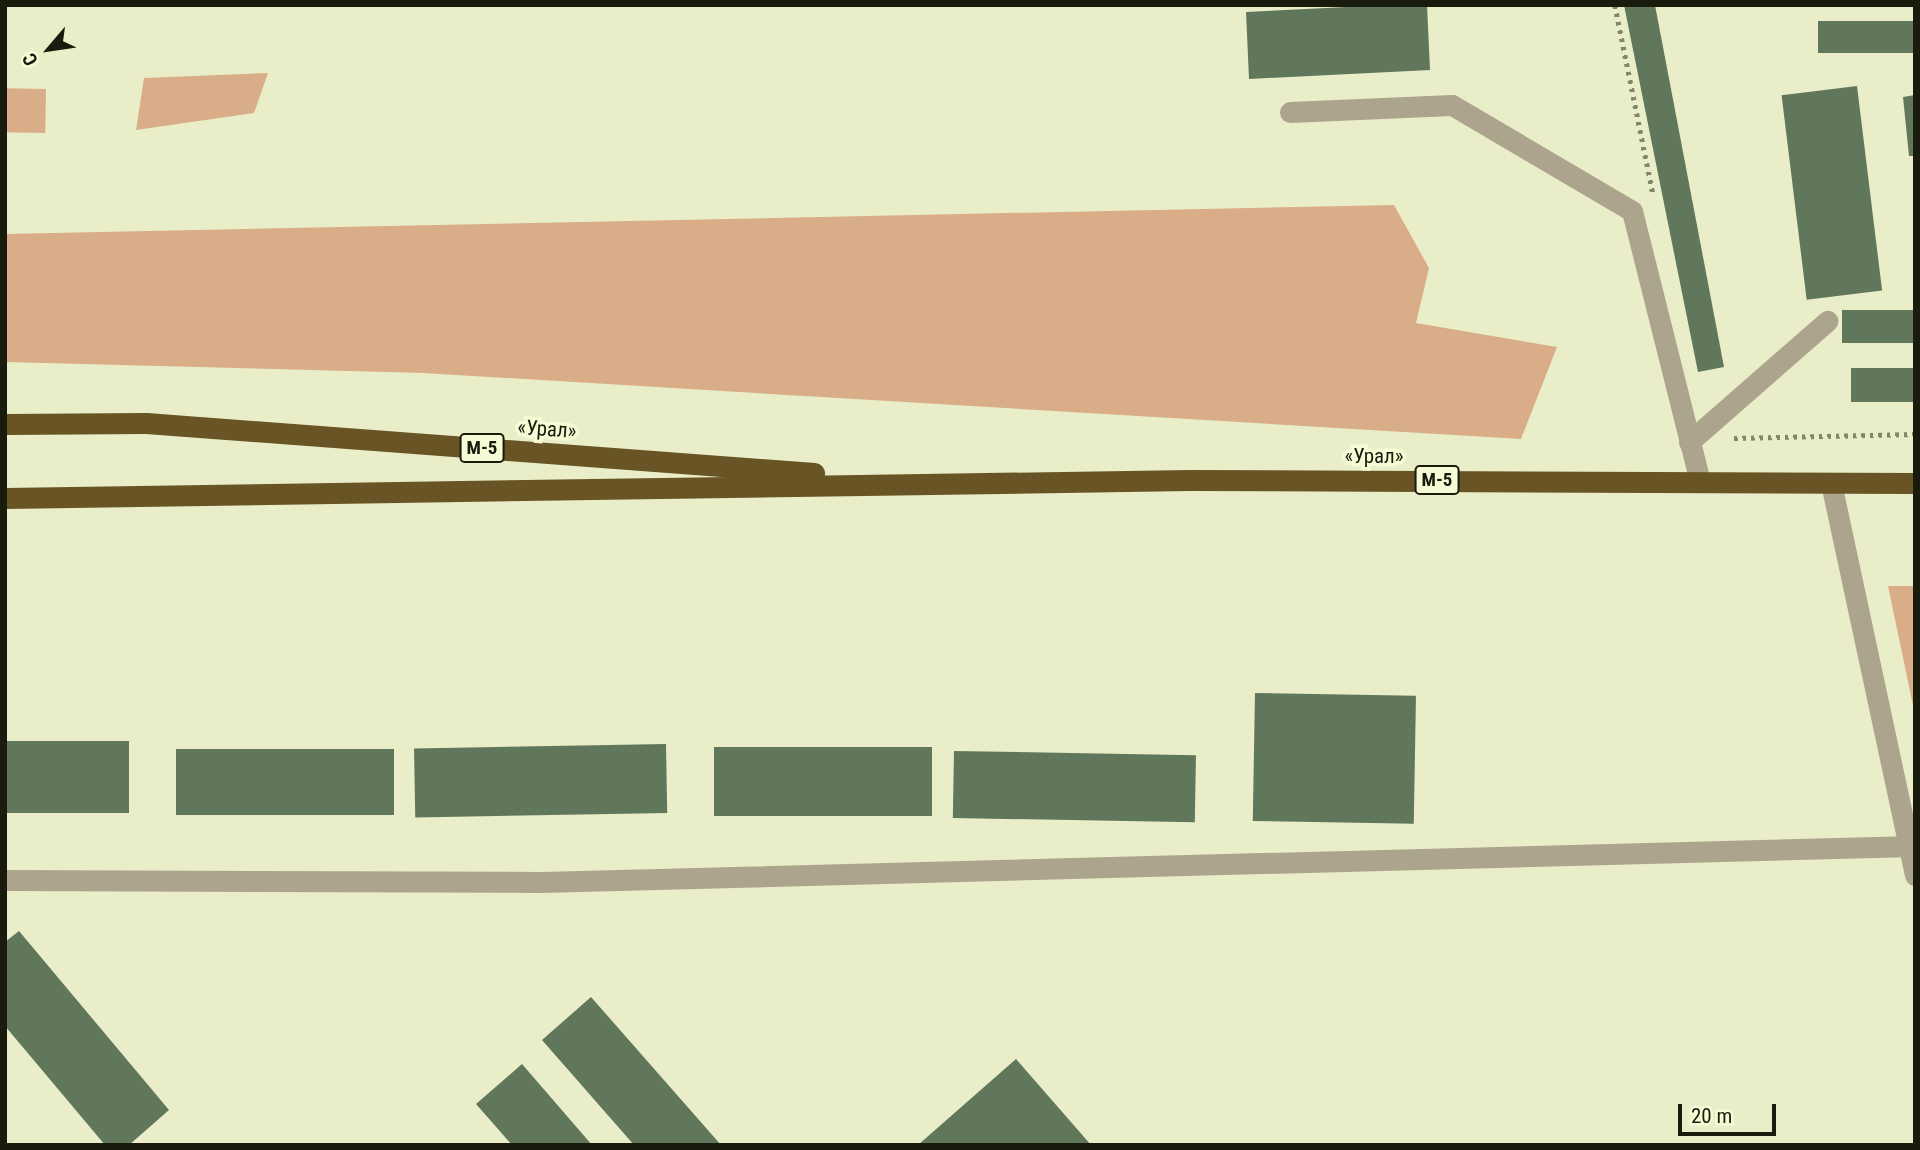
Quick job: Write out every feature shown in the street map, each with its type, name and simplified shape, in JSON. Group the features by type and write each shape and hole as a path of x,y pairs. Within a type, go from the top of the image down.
{"highway":[{"name":"«Урал»","path":"5,424 146,423 959,484"},
{"name":"«Урал»","path":"5,498 1190,480 1915,483"}],"street":[{"path":"1290,112 1452,105 1632,211 1696,437 1700,481"},
{"path":"1696,437 1827,321"},
{"path":"1831,483 1912,847 1915,875"},
{"path":"5,880 541,882 1875,844 1912,847"}],"path":[{"path":"1615,5 1656,205"},
{"path":"1696,437 1915,434"}],"shaded area":[{"path":"268,73 254,113 136,130 144,78"},
{"path":"5,88 46,89 45,133 5,132"},
{"path":"1394,205 1429,268 1416,323 1557,347 1521,439 423,373 5,362 5,234"},
{"path":"1888,586 1915,586 1915,715"}],"building":[{"path":"1427,5 1430,70 1249,79 1246,12"},
{"path":"1624,5 1655,5 1724,367 1698,372"},
{"path":"1818,21 1915,21 1915,53 1818,53"},
{"path":"1857,86 1882,290 1807,300 1782,95"},
{"path":"1915,95 1915,156 1909,156 1903,97"},
{"path":"1842,310 1915,310 1915,343 1842,343"},
{"path":"1851,368 1915,368 1915,402 1851,402"},
{"path":"1255,693 1416,696 1414,824 1253,821"},
{"path":"5,741 129,741 129,813 5,813"},
{"path":"666,744 667,813 415,817 414,748"},
{"path":"714,747 932,747 932,816 714,816"},
{"path":"176,749 394,749 394,815 176,815"},
{"path":"954,751 1196,755 1195,822 953,818"},
{"path":"19,931 169,1110 129,1145 105,1145 5,1026 5,942"},
{"path":"591,997 721,1145 634,1145 542,1040"},
{"path":"1016,1059 1091,1145 918,1145"},
{"path":"522,1064 592,1145 512,1145 476,1104"}]}
